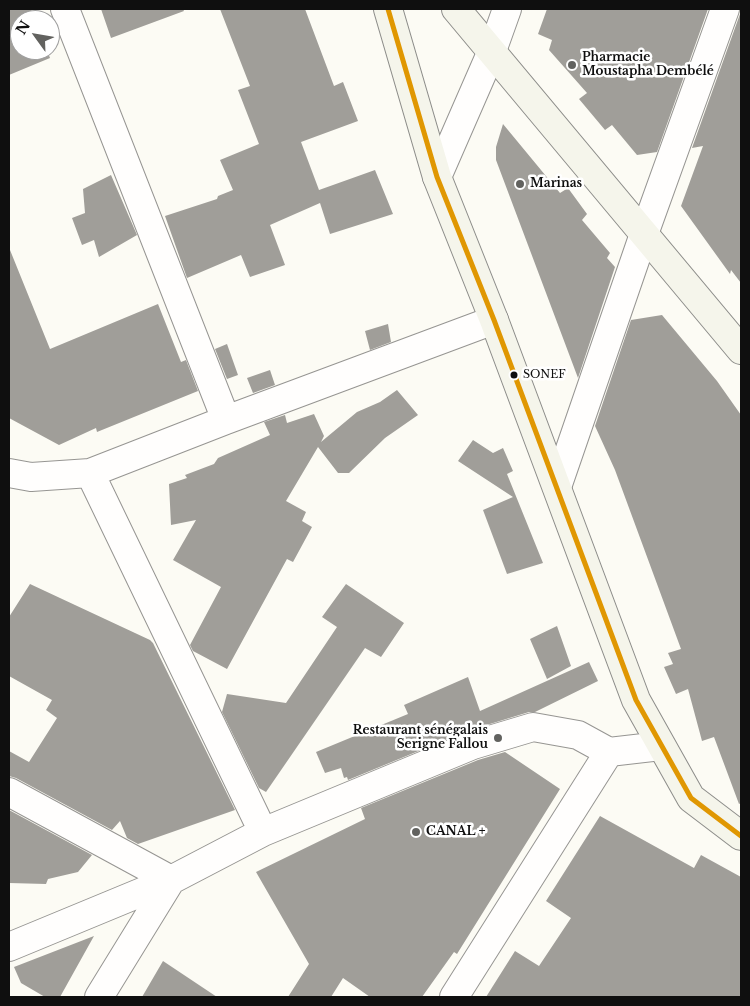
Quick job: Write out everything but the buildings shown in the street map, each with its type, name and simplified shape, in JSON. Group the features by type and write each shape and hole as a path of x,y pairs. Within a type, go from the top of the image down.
{"main road":[{"path":"388,9 437,177 494,320 636,700 691,798 741,836"},
{"path":"456,9 741,350"}],"street":[{"path":"65,9 226,420"},
{"path":"437,177 492,51 507,9"},
{"path":"557,487 644,234 725,9"},
{"path":"9,473 31,477 90,473 494,320"},
{"path":"90,473 263,832"},
{"path":"9,947 171,880 263,832 472,745 533,727 578,735 609,752 661,746"},
{"path":"454,997 609,752"},
{"path":"9,792 171,880"},
{"path":"99,997 171,880"}],"transit line":[{"path":"388,9 437,177 494,320 636,700 691,798 741,836"}],"place":[{"name":"Pharmacie Moustapha Dembélé","path":"572,65"},
{"name":"Marinas","path":"520,184"},
{"name":"SONEF","path":"514,375"},
{"name":"Restaurant sénégalais Serigne Fallou","path":"498,738"},
{"name":"CANAL +","path":"416,832"}]}
